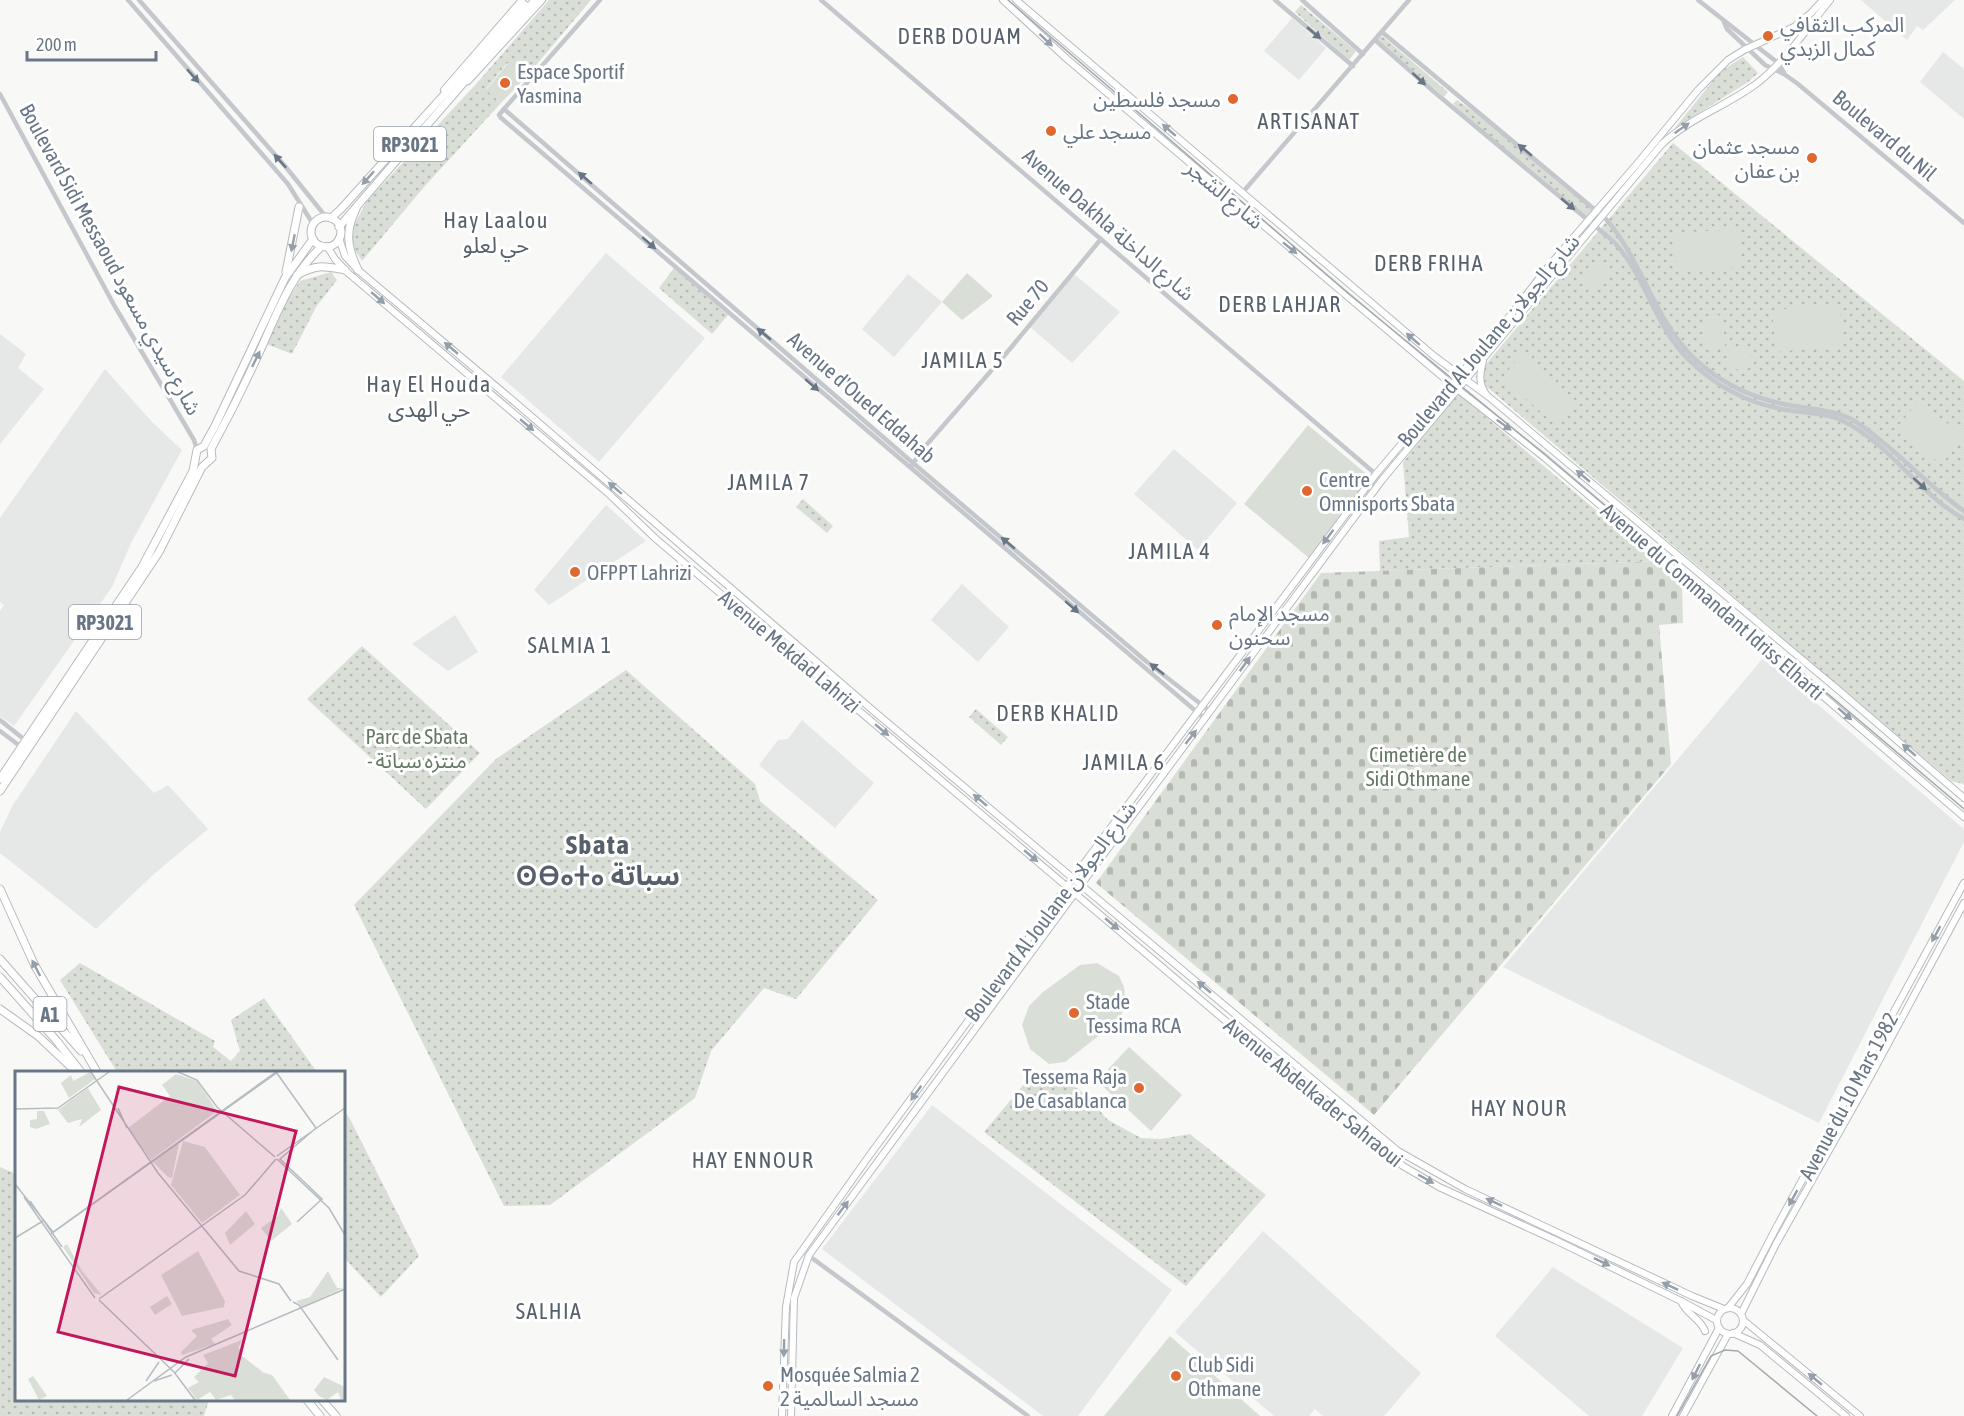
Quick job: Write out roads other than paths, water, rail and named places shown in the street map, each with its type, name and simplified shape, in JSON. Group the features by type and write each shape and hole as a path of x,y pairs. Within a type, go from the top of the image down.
{"highway":[{"name":"RP3021","path":"314,224 320,218 328,218 422,120 529,0"},
{"name":"RP3021","path":"339,227 535,0"},
{"path":"358,270 349,249 348,235 350,221 360,201"},
{"path":"285,278 299,207"},
{"path":"328,218 339,227 339,237"},
{"path":"314,224 311,231 313,238 325,246"},
{"name":"RP3021","path":"202,450 295,276 303,265 325,246 335,243 339,237"},
{"name":"RP3021","path":"0,779 142,567 194,471 285,278 313,238"},
{"path":"295,276 319,266 345,270"},
{"name":"RP3021","path":"0,791 159,552 206,463 212,458 202,450"},
{"path":"202,450 200,462 206,463"},
{"path":"0,889 35,966 96,1071"},
{"name":"A1","path":"0,959 63,1029 96,1071"},
{"name":"A1","path":"0,976 56,1040 77,1071"},
{"path":"0,1009 38,1036 77,1071"},
{"path":"308,1401 320,1416"},
{"path":"323,1401 336,1416"}],"main road":[{"path":"422,120 441,93 522,0"},
{"path":"460,86 475,75 542,0"},
{"name":"شارع الشجر","path":"1003,0 1067,59 1458,389"},
{"name":"شارع الشجر","path":"1016,0 1434,356 1467,380"},
{"name":"Boulevard Al Joulane شارع الجولان","path":"791,1416 794,1298 808,1256 1382,480 1467,380 1702,85 1728,60 1747,48 1794,27 1823,0"},
{"name":"Boulevard Al Joulane شارع الجولان","path":"1599,214 1674,134 1692,121 1744,92 1772,70 1830,0"},
{"name":"Boulevard Al Joulane شارع الجولان","path":"782,1416 786,1307 790,1275 801,1250 1067,886 1356,499 1548,267 1591,224"},
{"name":"Avenue Mekdad Lahrizi","path":"339,237 345,256 358,270 1073,879"},
{"name":"Avenue Mekdad Lahrizi","path":"325,246 345,270 609,494 656,539 1067,886"},
{"path":"1483,360 1481,380 1483,390 1489,397"},
{"name":"Avenue du Commandant Idriss Elharti","path":"1467,380 1842,693 1964,798"},
{"name":"Avenue du Commandant Idriss Elharti","path":"1458,389 1512,430 1964,817"},
{"path":"1356,499 1363,505"},
{"path":"1953,789 1964,790"},
{"name":"Avenue Abdelkader Sahraoui","path":"1073,879 1398,1151 1447,1180 1692,1296 1726,1308"},
{"name":"Avenue du 10 Mars 1982","path":"1726,1308 1748,1284 1776,1228 1964,883"},
{"name":"Avenue Abdelkader Sahraoui","path":"1067,886 1338,1116 1402,1166 1439,1187 1555,1239 1681,1301 1718,1324"},
{"name":"Avenue du 10 Mars 1982","path":"1742,1317 1776,1244 1863,1090 1964,903"},
{"path":"1264,1052 1271,1043"},
{"path":"1296,1080 1303,1071"},
{"path":"1681,1301 1686,1311 1700,1321 1705,1331"},
{"path":"1672,1416 1718,1324 1719,1313 1726,1308 1736,1309 1742,1317 1860,1416"},
{"path":"1683,1416 1730,1333 1740,1329 1742,1317"},
{"path":"1718,1324 1730,1333 1749,1339 1763,1347 1846,1416"}],"street":[{"path":"128,0 285,179 314,224"},
{"path":"139,0 328,218"},
{"path":"504,109 600,0"},
{"name":"Avenue Dakhla شارع الداخلة","path":"821,0 1382,480"},
{"path":"1275,0 1353,66"},
{"path":"1302,0 1363,54"},
{"path":"1242,193 1408,0"},
{"path":"1698,0 1778,63"},
{"path":"1724,22 1727,29 1772,70"},
{"path":"1382,32 1599,214 1631,255 1675,336 1703,366 1731,385 1760,398 1846,416 1871,433 1949,510 1964,519"},
{"path":"1375,40 1433,92 1618,246 1637,275 1666,332 1690,361 1707,376 1731,392 1755,402 1842,421 1895,457 1964,511"},
{"name":"Boulevard du Nil","path":"1778,63 1784,74"},
{"name":"Boulevard du Nil","path":"1772,70 1784,74 1964,223"},
{"name":"Boulevard Sidi Messaoud شارع سيدي مسعود","path":"0,94 114,304 202,450"},
{"name":"Avenue d'Oued Eddahab","path":"1205,719 500,117 504,109 913,463 1130,647 1211,712"},
{"name":"Rue 70","path":"910,469 1101,239"},
{"path":"0,720 23,743"},
{"path":"0,731 23,743"},
{"path":"801,1250 1028,1416"}],"tram line":[{"path":"1008,0 1350,295 1544,454 1964,809"},
{"path":"1677,1416 1711,1356 1725,1350 1738,1351 1817,1416"}],"place":[{"name":"المركب الثقافي كمال الزبدي","path":"1768,36"},
{"name":"Espace Sportif Yasmina","path":"505,83"},
{"name":"مسجد فلسطين","path":"1233,99"},
{"name":"مسجد علي","path":"1051,131"},
{"name":"مسجد عثمان بن عفان","path":"1812,158"},
{"name":"Centre Omnisports Sbata","path":"1307,491"},
{"name":"OFPPT Lahrizi","path":"575,572"},
{"name":"مسجد الإمام سحنون","path":"1217,625"},
{"name":"Stade Tessima RCA","path":"1074,1013"},
{"name":"Tessema Raja De Casablanca","path":"1139,1088"},
{"name":"Club Sidi Othmane","path":"1176,1376"},
{"name":"Mosquée Salmia 2 مسجد السالمية 2","path":"768,1386"}],"district":[{"name":"DERB DOUAM","path":"960,36"},
{"name":"ARTISANAT","path":"1309,121"},
{"name":"Hay Laalou حي لعلو","path":"496,232"},
{"name":"DERB FRIHA","path":"1429,263"},
{"name":"DERB LAHJAR","path":"1280,304"},
{"name":"JAMILA 5","path":"963,360"},
{"name":"Hay El Houda حي الهدى","path":"429,396"},
{"name":"JAMILA 7","path":"769,482"},
{"name":"JAMILA 4","path":"1170,551"},
{"name":"SALMIA 1","path":"570,645"},
{"name":"DERB KHALID","path":"1058,713"},
{"name":"JAMILA 6","path":"1124,762"},
{"name":"Sbata ⵙⴱⴰⵜⴰ سباتة","path":"598,860"},
{"name":"HAY NOUR","path":"1519,1108"},
{"name":"HAY ENNOUR","path":"753,1160"},
{"name":"SALHIA","path":"549,1311"}],"park label":[{"name":"Parc de Sbata - منتزه سباتة","path":"417,748"},
{"name":"Cimetière de Sidi Othmane","path":"1418,766"}]}
